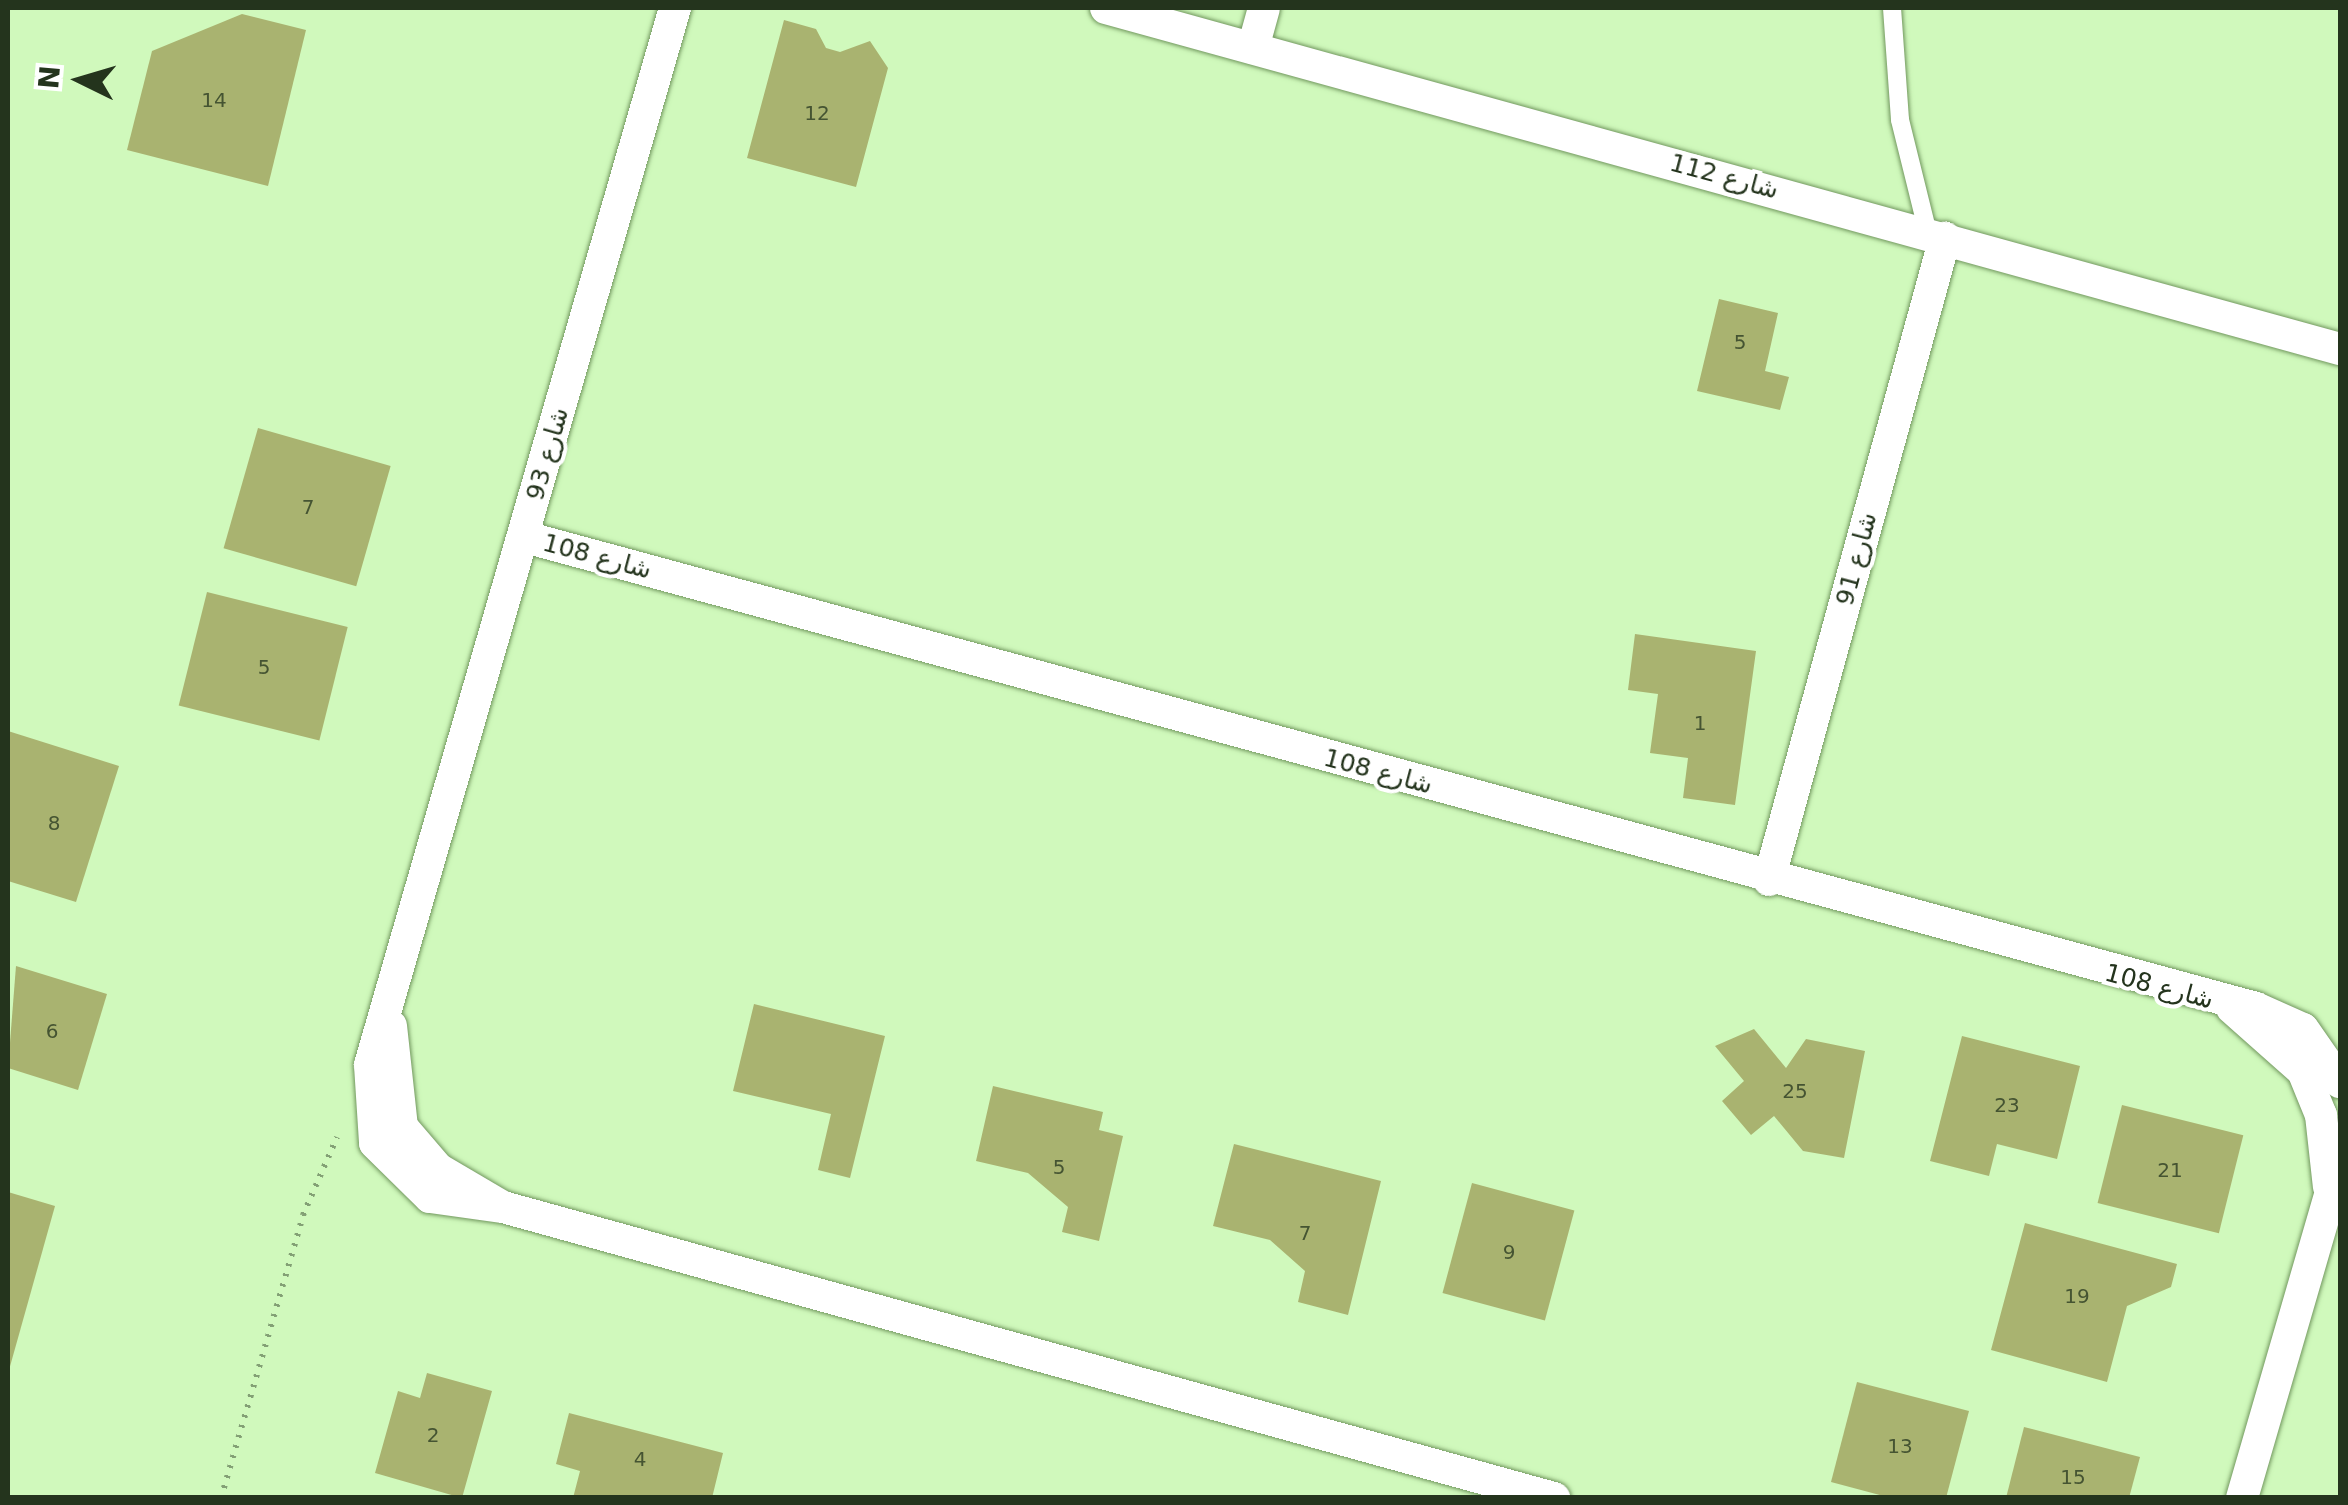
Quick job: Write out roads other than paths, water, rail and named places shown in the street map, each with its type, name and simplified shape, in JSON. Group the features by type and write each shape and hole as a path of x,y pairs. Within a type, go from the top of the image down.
{"street":[{"name":"شارع 93","path":"503,1207 471,1208 407,1183 374,1143 365,1091 390,1017 675,8"},
{"name":"شارع 112","path":"1106,8 2340,349"},
{"path":"1253,48 1264,8"},
{"name":"شارع 91","path":"1769,880 1936,236"},
{"name":"شارع 108","path":"525,537 2231,1006 2303,1029 2340,1082"},
{"name":"شارع 108","path":"2231,1006 2303,1071 2321,1115 2335,1174 2242,1498"},
{"name":"شارع 93","path":"390,1017 402,1127 438,1169 503,1207"},
{"path":"503,1207 1554,1498"}],"lane":[{"path":"1892,8 1900,120 1936,236"}]}
